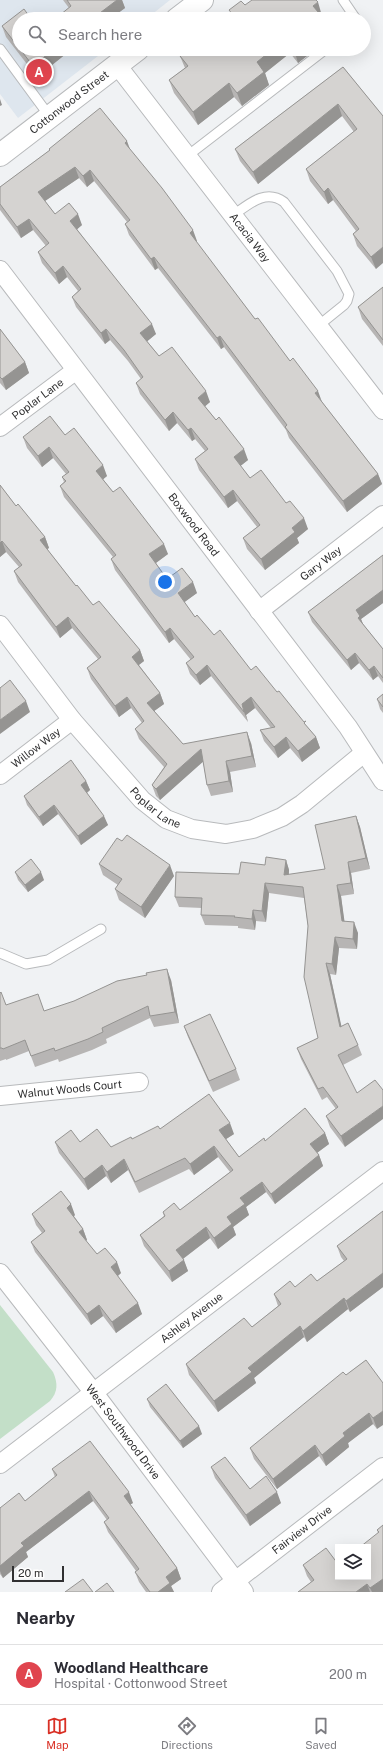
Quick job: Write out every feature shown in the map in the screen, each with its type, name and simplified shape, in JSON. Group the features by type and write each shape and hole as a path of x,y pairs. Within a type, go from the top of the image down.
{"street":[{"path":"186,12 202,0"},
{"name":"Cottonwood Street","path":"0,155 129,56"},
{"name":"Acacia Way","path":"117,65 186,157 383,410"},
{"name":"Boxwood Road","path":"0,270 348,727 383,781"},
{"name":"Poplar Lane","path":"0,427 75,370"},
{"name":"Gary Way","path":"259,611 383,515"},
{"name":"Poplar Lane","path":"0,625 72,720 142,800 166,819 192,829 226,834 253,828 282,818 302,804 364,753"},
{"name":"Willow Way","path":"0,775 72,720"},
{"name":"Walnut Woods Court","path":"0,1096 139,1082"},
{"name":"Ashley Avenue","path":"0,1464 383,1171"},
{"name":"West Southwood Drive","path":"0,1273 94,1393 240,1586"},
{"name":"Fairview Drive","path":"221,1592 240,1586 383,1467"}],"lane":[{"path":"343,0 351,12"},
{"path":"0,49 50,117"},
{"path":"186,157 317,56"},
{"path":"232,216 257,199 266,196 273,196 284,202 337,272 349,294 344,305 318,326"},
{"path":"0,953 26,964 48,960 101,929"}],"shaded area":[{"path":"0,0 170,0 155,12 12,12 12,56 98,56 18,118 0,94"}],"green space":[{"path":"0,1305 53,1372 56,1380 56,1391 50,1401 0,1439"}],"building":[{"path":"67,0 117,0 101,12 64,12 71,6"},
{"path":"252,0 316,0 318,2 313,6 318,12 231,12 229,10 241,1 245,5"},
{"path":"12,18 12,39 2,26"},
{"path":"25,56 45,56 33,66"},
{"path":"180,56 264,56 257,62 264,72 237,93 229,83 193,112 169,80 188,66"},
{"path":"343,67 383,116 383,247 371,257 353,234 359,229 328,188 324,192 306,169 357,129 338,104 253,172 235,149"},
{"path":"100,108 127,141 125,143 162,188 193,230 190,233 255,319 258,318 290,361 293,358 318,391 315,393 378,474 343,501 285,427 287,425 220,336 217,338 154,257 151,259 125,224 130,220 90,170 83,176 75,167 38,192 55,214 69,203 78,214 70,221 152,324 140,333 159,356 172,347 206,391 198,398 216,420 219,417 244,449 234,457 250,478 261,470 286,503 290,501 304,518 292,528 295,532 261,559 243,538 260,525 233,490 224,497 195,459 208,449 191,428 188,430 173,412 165,420 136,383 143,377 124,350 106,329 101,333 72,297 81,289 63,266 55,273 38,252 49,243 29,219 17,227 0,204 0,187 50,150 49,149"},
{"path":"383,287 383,340 358,307"},
{"path":"0,329 25,362 2,379 0,377"},
{"path":"50,416 65,435 74,428 103,465 96,471 113,492 120,487 164,544 149,554 167,579 182,568 193,582 178,593 195,617 197,615 214,635 220,630 251,670 256,666 304,722 306,721 304,723 316,737 298,751 286,737 274,747 260,730 275,727 251,697 242,704 244,712 207,665 196,675 186,663 194,657 170,628 165,632 111,559 116,555 60,486 66,481 62,477 69,472 49,447 38,456 23,437"},
{"path":"0,485 16,506 18,504 45,537 40,540 76,586 77,585 93,605 99,601 140,650 132,657 160,693 147,703 183,744 247,732 252,756 226,761 229,781 207,785 201,749 156,789 152,785 167,764 135,729 144,721 127,697 115,706 87,668 101,657 68,617 56,627 14,571 22,565 2,541 0,543"},
{"path":"383,555 383,590 356,610 360,616 358,618 383,649 383,678 374,666 369,670 355,653 347,660 308,612"},
{"path":"10,680 26,701 0,720 0,688"},
{"path":"383,694 383,707 377,699"},
{"path":"71,760 86,781 81,785 104,816 78,836 54,805 39,817 24,796"},
{"path":"356,816 366,858 348,862 351,883 337,885 342,921 354,922 353,939 335,937 332,964 326,963 340,1027 348,1023 358,1045 338,1055 357,1093 375,1080 383,1090 383,1106 341,1136 326,1116 338,1107 323,1087 318,1089 297,1048 318,1038 304,977 308,926 303,887 265,883 262,911 253,910 252,919 234,917 235,916 201,915 202,898 175,897 176,872 239,874 241,862 265,865 266,857 286,860 284,875 325,869 315,825"},
{"path":"127,835 170,865 141,907 115,889 122,879 99,864 117,838 122,841"},
{"path":"31,859 41,872 25,885 15,872"},
{"path":"167,969 175,1012 150,1016 148,1006 102,1028 103,1032 88,1039 55,1051 54,1048 31,1056 25,1040 3,1049 0,1048 1,992 6,1005 38,994 44,1011 74,1001 117,981"},
{"path":"210,1014 236,1069 209,1081 184,1026"},
{"path":"209,1094 230,1123 219,1130 239,1157 264,1138 265,1141 305,1108 325,1133 310,1144 319,1155 271,1194 262,1182 240,1198 245,1204 227,1217 232,1224 214,1238 206,1227 176,1250 184,1260 169,1271 140,1235 165,1216 163,1212 174,1203 180,1210 233,1170 214,1146 190,1164 185,1158 135,1182 124,1159 107,1172 102,1165 84,1179 55,1142 71,1130 80,1142 97,1129 111,1147 131,1137 132,1139 158,1126 160,1129"},
{"path":"61,1191 71,1204 67,1208 83,1229 79,1232 97,1254 105,1248 117,1262 111,1267 138,1303 112,1322 99,1305 87,1314 31,1242 45,1231 32,1214"},
{"path":"383,1211 383,1273 346,1301 344,1298 303,1331 300,1326 248,1368 252,1372 214,1401 186,1364 244,1318 252,1327 281,1304 274,1294 290,1281 295,1287 311,1274 317,1281 347,1259 337,1246"},
{"path":"366,1360 383,1383 383,1411 373,1418 369,1413 343,1433 345,1436 322,1455 315,1445 273,1479 250,1448 343,1372 346,1375"},
{"path":"166,1384 199,1426 180,1441 147,1399"},
{"path":"90,1441 129,1492 124,1496 177,1568 166,1577 170,1583 158,1592 150,1592 135,1572 139,1569 104,1522 109,1518 89,1491 21,1543 24,1546 0,1566 0,1508 19,1493 25,1501 57,1475 52,1469"},
{"path":"225,1457 250,1489 266,1476 277,1492 246,1515 211,1467"},
{"path":"383,1525 383,1579 370,1588 367,1584 356,1592 298,1592 314,1580 303,1565 326,1548 335,1560 335,1580 371,1580 371,1544 364,1544 379,1532 377,1530"},
{"path":"83,1579 93,1592 65,1592"},
{"path":"107,1583 114,1592 95,1592"}],"place":[{"name":"Woodland Healthcare","path":"39,72"}]}
